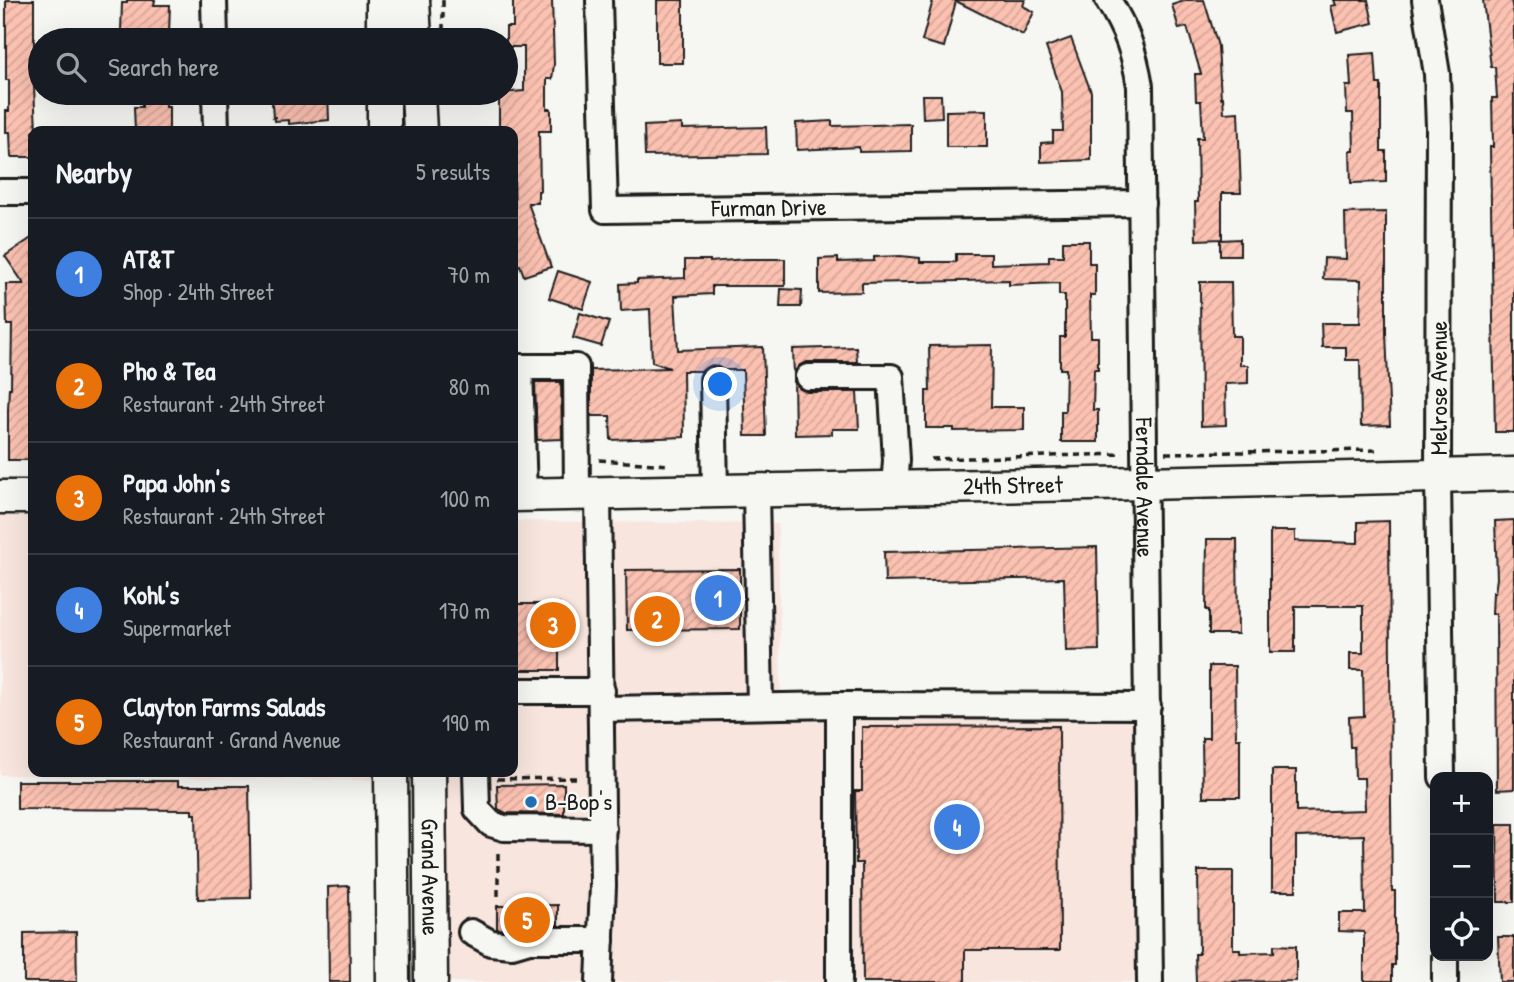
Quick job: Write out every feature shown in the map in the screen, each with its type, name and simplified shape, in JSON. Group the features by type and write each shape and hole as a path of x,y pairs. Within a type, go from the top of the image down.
{"main road":[{"path":"383,0 383,28"},
{"path":"413,0 414,28"},
{"path":"384,105 384,126"},
{"path":"419,105 420,126"},
{"name":"24th Street","path":"518,495 756,491 895,474 1145,468 1438,476 1514,474"},
{"path":"0,498 28,498"},
{"name":"Grand Avenue","path":"391,777 393,982"},
{"name":"Grand Avenue","path":"429,777 431,982"}],"street":[{"path":"214,0 215,28"},
{"name":"Furman Drive","path":"599,0 605,210 1142,203"},
{"name":"Ferndale Avenue","path":"1108,0 1123,24 1134,52 1140,86 1150,982"},
{"name":"Melrose Avenue","path":"1424,0 1430,21 1437,74 1439,127 1438,476 1443,772"},
{"path":"215,105 216,126"},
{"path":"0,192 28,192"},
{"path":"518,495 520,367 576,367 578,458 588,494 602,700 603,829 599,982"},
{"path":"808,377 891,377 895,474"},
{"path":"713,380 715,492"},
{"path":"756,491 760,706"},
{"path":"518,692 602,700 760,706 1148,706"},
{"path":"839,705 839,982"},
{"path":"476,777 477,809 493,824 504,828 603,829"},
{"path":"471,932 491,943 512,945 530,940 601,940"},
{"path":"1445,961 1445,982"}],"path":[{"path":"443,0 443,28"},
{"path":"895,474 1145,468 1389,449"},
{"path":"578,458 674,465"},
{"path":"518,777 576,778"},
{"path":"493,824 493,842 498,842 498,896"}],"shaded area":[{"path":"0,516 28,516 28,775 0,775"},
{"path":"518,521 778,524 781,700 1135,694 1144,982 438,982 436,781 145,777 518,777"}],"building":[{"path":"6,0 34,0 34,28 28,28 28,105 35,105 36,126 28,126 28,157 11,157 10,132 6,132 9,80 6,80"},
{"path":"127,0 155,0 154,5 170,5 169,28 121,28 122,3 127,3"},
{"path":"513,0 552,0 554,64 552,79 547,79 547,109 551,109 551,131 539,131 540,191 538,203 528,203 551,267 524,276 520,265 518,266 518,126 499,126 499,105 518,105 518,91 524,91 524,47 518,47 518,28 506,28 513,27"},
{"path":"657,0 683,0 683,63 657,63"},
{"path":"933,0 1025,0 1023,6 1034,12 1023,35 956,1 944,47 922,41"},
{"path":"1187,0 1204,0 1218,46 1224,113 1238,112 1241,193 1222,193 1222,239 1196,240 1197,138 1203,138 1201,101 1196,101 1195,74 1201,74 1187,27 1179,29 1172,5"},
{"path":"1334,0 1368,0 1373,23 1337,32 1331,6 1336,5"},
{"path":"1483,0 1511,0 1514,15 1514,432 1495,432 1490,147 1493,147 1492,98 1497,98 1495,67 1491,67"},
{"path":"1071,38 1091,92 1091,160 1041,162 1041,143 1053,142 1053,131 1063,131 1062,92 1046,47"},
{"path":"1375,53 1377,84 1381,84 1381,151 1386,151 1386,182 1351,183 1350,151 1354,151 1353,113 1347,113 1346,86 1351,86 1349,55"},
{"path":"922,95 941,95 942,117 923,118"},
{"path":"272,105 328,105 329,120 289,124 289,120 275,121 275,117 273,118"},
{"path":"134,107 169,107 169,126 135,126"},
{"path":"987,110 987,147 946,147 946,111"},
{"path":"832,121 832,126 911,124 911,151 859,152 859,147 797,150 796,123"},
{"path":"682,124 682,129 766,127 767,154 645,156 644,126"},
{"path":"1386,212 1386,333 1390,425 1361,426 1360,360 1346,360 1346,347 1322,347 1321,323 1360,323 1361,280 1323,279 1324,258 1346,259 1345,213"},
{"path":"1240,239 1240,255 1220,255 1220,240"},
{"path":"28,240 28,460 8,460 12,325 7,325 6,284 24,284 5,256"},
{"path":"1063,241 1089,241 1089,263 1095,263 1095,295 1090,295 1091,337 1098,337 1098,369 1094,369 1093,410 1098,410 1098,442 1061,442 1061,411 1065,411 1066,369 1060,369 1060,337 1065,337 1065,295 1059,295 1059,283 1009,285 1009,280 862,283 862,292 819,293 819,259 838,258 838,262 874,261 874,257 900,256 920,258 920,262 956,262 956,254 991,254 991,264 1049,262 1049,256 1063,256"},
{"path":"785,259 785,286 712,286 712,294 675,296 678,350 763,347 766,436 745,436 743,370 724,370 712,365 702,371 683,371 684,437 611,440 610,416 591,416 591,370 670,368 652,362 650,309 621,311 620,284 637,283 637,280 685,278 685,260 710,262"},
{"path":"558,271 592,282 583,309 549,298"},
{"path":"1200,282 1231,282 1232,336 1240,336 1240,365 1248,365 1248,383 1225,384 1226,425 1201,426"},
{"path":"781,289 802,290 801,307 780,307"},
{"path":"580,313 609,322 601,346 573,338"},
{"path":"992,345 991,407 1024,407 1024,430 954,431 954,428 926,428 926,391 930,391 929,346"},
{"path":"856,347 857,362 807,362 800,365 794,375 793,349"},
{"path":"794,379 800,389 807,392 857,392 859,429 832,429 832,434 795,435"},
{"path":"535,382 561,382 562,439 537,440"},
{"path":"1514,520 1514,789 1497,790 1496,614 1492,614 1497,578 1495,521"},
{"path":"1389,521 1395,965 1392,965 1392,981 1364,981 1364,932 1339,931 1339,913 1365,913 1364,835 1296,837 1296,891 1272,891 1272,770 1296,770 1296,812 1365,810 1364,778 1355,778 1349,717 1364,716 1363,670 1350,670 1350,653 1363,653 1363,606 1295,606 1295,652 1270,652 1270,531 1295,531 1295,541 1358,543 1358,522"},
{"path":"1207,539 1237,539 1238,634 1209,634 1209,610 1206,610"},
{"path":"1097,547 1099,650 1066,651 1064,578 885,582 884,552"},
{"path":"740,569 740,629 627,630 626,570"},
{"path":"518,604 559,604 559,670 518,670"},
{"path":"1209,666 1235,666 1236,738 1240,738 1240,797 1203,797 1202,738 1209,738"},
{"path":"1059,726 1060,950 965,950 965,982 863,982 862,863 856,863 855,791 862,791 862,727"},
{"path":"17,781 178,781 178,786 249,786 251,898 198,899 196,814 192,814 192,810 17,809"},
{"name":"B-Bop's","path":"564,784 564,814 506,813 498,809 497,785"},
{"path":"1497,824 1514,824 1514,902 1498,902"},
{"path":"1198,871 1233,871 1233,949 1240,949 1240,953 1274,952 1274,945 1296,946 1296,981 1196,982 1195,954 1199,954"},
{"path":"349,886 350,982 329,982 328,887"},
{"path":"558,905 558,925 497,929 497,906"},
{"path":"76,932 77,982 24,982 24,933"},
{"path":"1498,937 1514,937 1514,982 1500,982"}],"place":[{"name":"AT&T","path":"718,598"},
{"name":"Pho & Tea","path":"657,619"},
{"name":"Papa John's","path":"553,625"},
{"name":"B-Bop's","path":"531,802"},
{"name":"Kohl's","path":"957,827"},
{"name":"Clayton Farms Salads","path":"527,920"}]}
